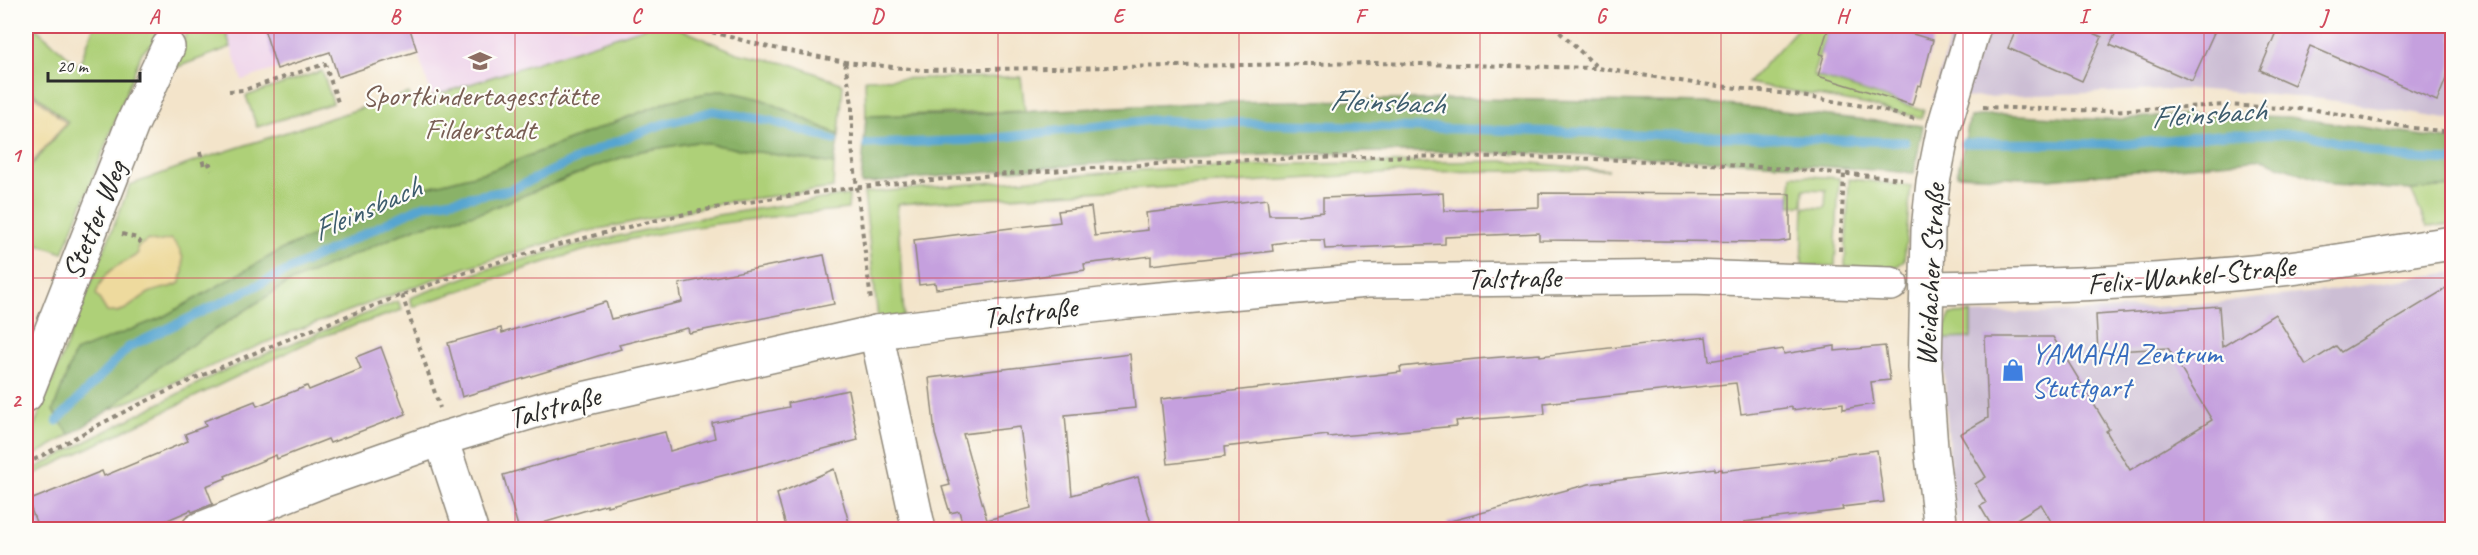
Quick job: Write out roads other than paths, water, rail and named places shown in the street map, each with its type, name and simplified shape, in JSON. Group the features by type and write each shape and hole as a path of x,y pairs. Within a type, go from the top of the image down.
{"street":[{"name":"Weidacher Straße","path":"1941,530 1930,448 1924,368 1928,230 1933,182 1946,117 1974,26"},
{"name":"Stetter Weg","path":"26,395 132,124 168,47"},
{"name":"Felix-Wankel-Straße","path":"1927,288 2037,287 2198,277 2291,267 2452,243"},
{"name":"Talstraße","path":"198,530 322,481 446,438 552,406 876,332 1103,304 1367,281 1691,278 1891,284"},
{"path":"876,332 919,530"},
{"path":"446,438 471,530"}],"waterway":[{"name":"Fleinsbach","path":"57,421 129,347 424,205 510,190 607,145 663,124 713,111 771,121 834,140"},
{"name":"Fleinsbach","path":"867,144 979,140 1151,120 1906,142"},
{"name":"Fleinsbach","path":"1964,143 2127,144 2227,134 2306,134 2398,158 2452,161"}],"place":[{"name":"Sportkindertagesstätte Filderstadt","path":"480,61"},
{"name":"YAMAHA Zentrum Stuttgart","path":"2013,370"}]}
